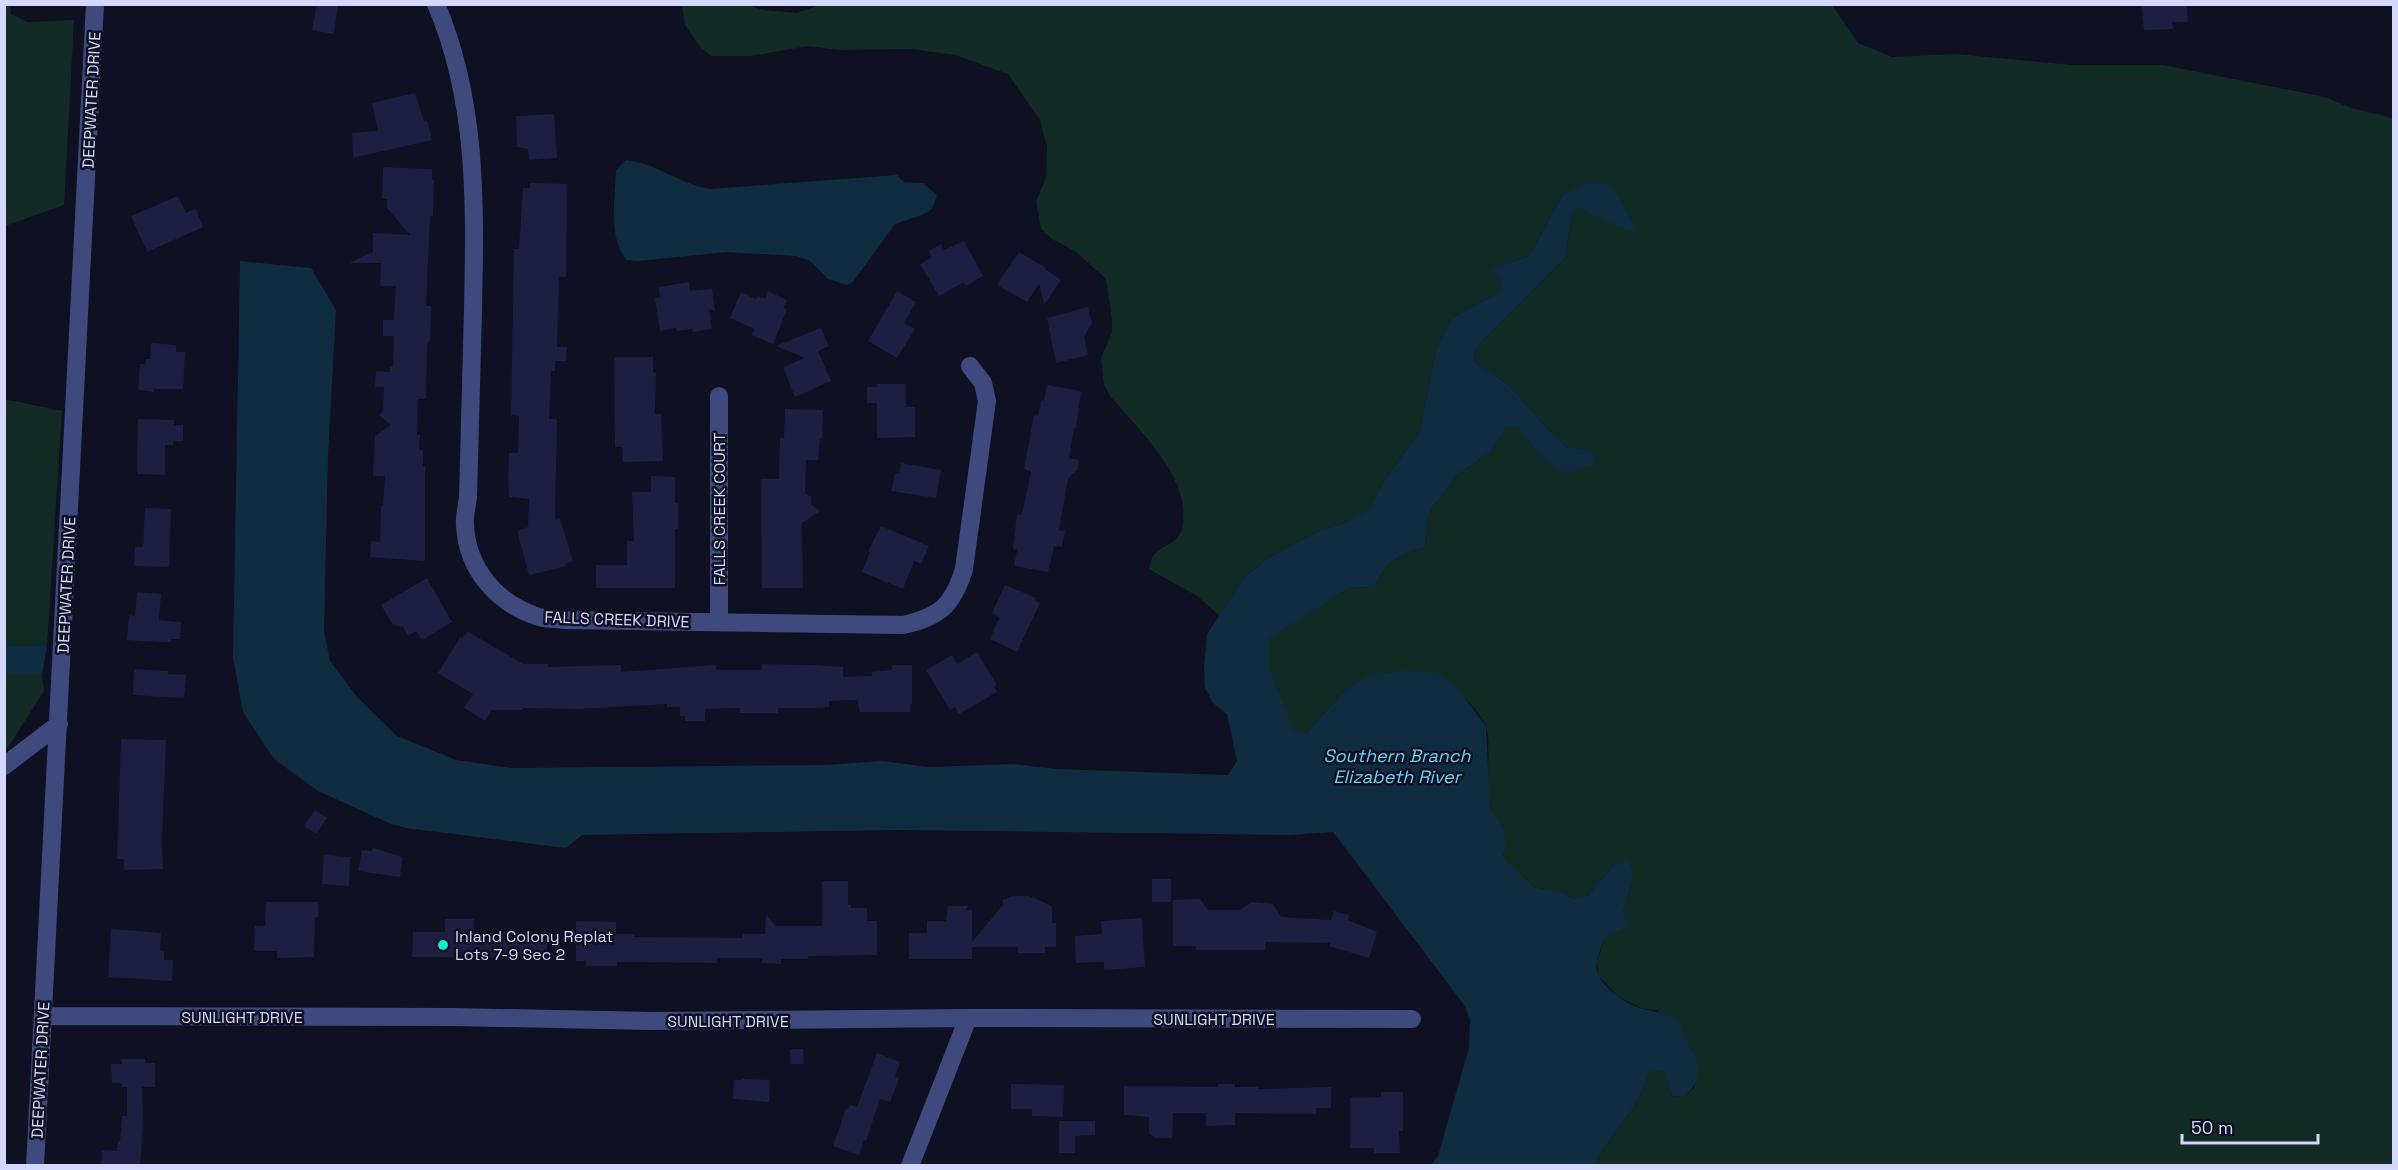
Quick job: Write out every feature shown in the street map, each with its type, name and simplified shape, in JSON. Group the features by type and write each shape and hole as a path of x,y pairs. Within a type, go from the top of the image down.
{"street":[{"name":"DEEPWATER DRIVE","path":"35,1166 95,4"},
{"name":"FALLS CREEK DRIVE","path":"436,4 458,72 472,149 475,205 468,497 465,523 468,549 478,573 495,593 517,608 540,618 566,620 903,625 926,621 944,608 957,590 964,569 987,401 983,383 970,366"},
{"name":"FALLS CREEK COURT","path":"719,396 719,621"},
{"path":"4,766 59,724"},
{"name":"SUNLIGHT DRIVE","path":"43,1016 454,1017 651,1021 968,1018 1413,1019"},
{"path":"910,1166 968,1018"}],"green space":[{"path":"823,4 1832,5 1858,43 1892,57 1956,54 2072,65 2163,65 2325,97 2351,108 2393,118 2393,1165 1595,1165 1601,1152 1634,1107 1651,1071 1664,1070 1672,1096 1685,1097 1695,1086 1657,1010 1643,1009 1617,996 1598,975 1597,961 1606,936 1623,913 1634,874 1614,865 1587,896 1573,899 1562,892 1534,887 1503,857 1504,832 1492,813 1490,805 1486,726 1472,706 1440,674 1345,690 1307,732 1293,730 1269,667 1269,638 1349,588 1375,587 1379,578 1394,560 1425,547 1427,520 1433,507 1457,475 1491,452 1506,427 1518,427 1535,449 1593,452 1566,446 1555,437 1509,385 1474,361 1476,348 1565,258 1571,218 1578,206 1616,226 1562,196 1529,256 1491,270 1500,279 1499,292 1452,318 1436,350 1420,430 1381,486 1370,510 1345,523 1318,531 1268,558 1246,576 1220,616 1197,596 1149,569 1156,552 1174,541 1182,528 1183,510 1179,491 1161,456 1110,396 1104,384 1101,358 1112,332 1106,279 1075,251 1052,239 1041,229 1036,202 1046,177 1047,146 1040,120 1008,74 955,55 911,49 839,50 808,46 750,56 712,56 701,48 685,25 682,5 748,5 763,10 797,13"},
{"path":"4,5 10,5 11,14 27,22 74,20 64,205 5,226"},
{"path":"4,399 62,411 47,645 5,646"},
{"path":"5,675 42,675 44,691 5,752"}],"water":[{"path":"626,160 648,165 688,183 710,189 897,175 904,182 923,183 937,195 932,209 922,215 895,224 853,282 847,285 828,279 810,261 796,256 727,252 638,261 626,260 617,240 614,217 616,170"},
{"name":"Southern Branch Elizabeth River","path":"1600,182 1613,187 1638,232 1616,226 1578,207 1571,218 1565,258 1476,348 1474,361 1509,385 1555,437 1566,446 1593,452 1594,466 1569,471 1558,469 1539,454 1518,427 1506,427 1491,452 1457,475 1433,507 1427,520 1425,547 1394,560 1379,578 1375,587 1349,588 1269,639 1269,667 1294,730 1307,732 1345,690 1370,675 1412,670 1440,674 1460,692 1486,726 1490,807 1504,830 1506,843 1503,857 1534,887 1562,892 1573,899 1587,896 1614,865 1628,860 1634,874 1623,913 1630,926 1606,936 1598,956 1597,971 1612,992 1630,1004 1665,1014 1677,1022 1695,1058 1698,1071 1695,1083 1685,1097 1672,1096 1664,1071 1651,1071 1634,1107 1601,1152 1595,1165 1431,1165 1438,1156 1469,1048 1470,1020 1465,1006 1333,832 1290,835 898,830 582,835 566,848 406,828 391,824 318,791 274,759 243,712 233,658 240,261 311,268 336,310 328,456 324,631 330,661 358,698 397,736 456,760 512,768 827,765 881,761 929,767 1013,764 1056,769 1228,775 1237,761 1227,714 1213,703 1205,688 1207,634 1246,576 1268,558 1318,531 1345,523 1370,509 1381,486 1420,430 1436,350 1452,318 1499,292 1500,279 1490,270 1529,256 1562,196 1586,183"},
{"path":"47,645 42,675 5,675 5,646"}],"building":[{"path":"317,4 338,4 334,34 312,30"},
{"path":"2141,4 2187,4 2188,22 2172,22 2173,29 2144,30"},
{"path":"415,93 424,121 427,120 432,140 353,158 352,133 378,131 372,103"},
{"path":"554,114 557,158 529,160 528,149 517,147 516,116"},
{"path":"383,167 432,169 432,180 434,180 426,306 431,306 430,340 427,345 426,399 418,399 417,435 420,435 419,450 423,450 423,466 425,466 425,561 370,557 371,541 380,542 385,476 373,476 375,436 391,425 379,415 383,411 384,387 375,387 376,371 390,372 390,367 393,367 394,336 383,336 383,320 394,320 396,286 380,286 381,263 349,263 373,252 373,233 410,235 387,208 387,199 382,199"},
{"path":"530,183 567,184 566,277 559,277 557,347 567,347 566,361 555,361 555,371 551,371 549,419 557,419 555,520 560,519 573,561 559,568 529,575 517,531 528,527 529,499 509,497 508,479 509,453 518,453 519,416 511,415 514,249 519,249 523,188 530,188"},
{"path":"178,196 186,213 196,209 203,227 147,252 131,216"},
{"path":"964,241 983,276 966,286 964,282 939,296 920,264 932,257 929,251 941,244 944,250"},
{"path":"1019,252 1061,280 1044,305 1039,284 1027,302 997,285"},
{"path":"689,282 690,291 712,289 715,312 709,309 712,329 693,332 692,329 677,331 676,328 660,331 655,298 660,297 659,287"},
{"path":"768,291 787,300 784,308 787,309 773,344 752,335 755,329 730,318 741,292 756,299 757,297 766,298"},
{"path":"897,291 916,302 904,323 915,329 897,358 868,341"},
{"path":"1088,307 1092,323 1084,337 1088,355 1056,363 1047,318"},
{"path":"821,328 829,346 818,351 831,381 795,397 783,367 805,358 776,346"},
{"path":"151,343 176,345 176,352 185,352 183,389 154,389 154,392 138,390 140,364 145,364 146,359 150,359"},
{"path":"616,357 653,357 653,372 656,373 655,414 661,414 663,461 623,462 622,447 615,447 614,359"},
{"path":"877,384 906,384 906,407 915,407 915,437 877,438 877,403 867,403 867,387 878,387"},
{"path":"1047,385 1081,391 1069,458 1079,460 1077,470 1068,478 1059,530 1065,531 1062,547 1054,546 1048,572 1014,566 1017,550 1013,549 1017,514 1022,515 1031,471 1024,469 1034,415 1038,416"},
{"path":"785,409 823,410 822,439 820,439 818,460 806,460 805,493 811,497 811,504 820,511 802,523 803,588 762,588 761,479 779,479 780,438 784,438"},
{"path":"138,419 174,420 174,425 183,425 183,441 173,441 173,445 165,445 165,475 137,474"},
{"path":"901,463 941,470 936,498 891,491 895,473 899,474"},
{"path":"651,476 675,477 678,529 675,529 675,588 596,588 596,565 627,565 627,541 634,541 632,492 651,492"},
{"path":"145,508 171,509 169,567 134,566 135,547 143,547"},
{"path":"881,526 929,546 921,564 914,561 903,589 862,572 870,552 868,551"},
{"path":"427,578 452,622 422,640 416,631 408,636 403,627 393,625 381,605"},
{"path":"1005,585 1036,598 1035,601 1040,603 1017,652 990,639 999,618 992,613"},
{"path":"137,592 161,594 159,620 181,622 180,639 171,639 171,642 127,640 129,615 135,616"},
{"path":"467,631 523,664 548,664 548,667 621,665 621,672 716,665 716,670 761,670 762,664 815,665 843,667 843,677 872,676 872,672 892,670 892,665 912,665 912,704 910,704 910,712 860,712 857,700 829,701 829,707 778,708 778,713 740,713 740,708 705,709 705,721 685,721 685,716 680,716 680,707 667,707 667,704 579,709 523,708 523,710 492,710 485,721 464,708 473,694 438,673 461,636 462,639"},
{"path":"977,652 997,685 994,687 997,692 959,714 955,707 950,710 926,670 952,655 957,664"},
{"path":"134,669 168,671 168,674 186,675 184,698 133,695"},
{"path":"121,739 166,740 163,869 124,870 124,859 117,859"},
{"path":"315,810 327,818 316,834 304,826"},
{"path":"373,848 403,857 400,877 358,871 362,850 372,851"},
{"path":"324,855 350,857 349,886 322,884"},
{"path":"1152,879 1171,879 1171,902 1152,902"},
{"path":"822,881 848,881 848,905 851,905 851,908 867,908 867,921 877,921 877,955 808,956 808,959 781,959 781,964 762,963 762,958 717,958 717,963 617,962 617,966 586,966 586,961 576,961 576,921 616,922 616,934 634,934 634,937 743,938 743,934 765,934 766,915 776,926 822,926"},
{"path":"1013,896 1029,896 1052,906 1052,923 1056,923 1056,947 1045,947 1045,953 1018,953 1018,947 972,947 972,959 909,959 909,933 927,933 927,921 946,921 948,906 968,906 966,910 972,910 972,942 1003,905 1003,900"},
{"path":"1200,899 1208,910 1240,910 1252,902 1273,904 1281,917 1331,920 1334,911 1349,915 1348,920 1377,932 1369,958 1329,946 1330,943 1265,942 1265,950 1196,950 1196,946 1173,946 1173,900"},
{"path":"266,902 318,902 318,917 315,917 314,957 277,958 277,951 254,951 255,926 265,926"},
{"path":"1142,918 1145,967 1104,970 1104,962 1076,963 1075,936 1102,934 1101,921"},
{"path":"445,919 474,919 474,932 547,933 547,958 412,957 413,932 445,932"},
{"path":"111,929 161,933 160,950 164,951 164,960 173,960 172,981 108,977"},
{"path":"790,1049 803,1049 804,1064 790,1064"},
{"path":"877,1053 900,1062 895,1077 899,1078 890,1102 880,1099 859,1155 833,1146 846,1108 848,1109 850,1105 857,1107"},
{"path":"121,1059 145,1059 145,1063 155,1063 155,1087 142,1087 143,1124 140,1166 101,1166 102,1150 117,1151 122,1116 127,1116 127,1087 122,1087 121,1083 112,1083 111,1064 122,1064"},
{"path":"734,1080 770,1080 769,1102 733,1099"},
{"path":"1011,1084 1064,1085 1063,1117 1032,1116 1032,1109 1011,1109"},
{"path":"1218,1084 1235,1084 1235,1087 1258,1087 1258,1089 1331,1087 1331,1108 1316,1108 1316,1114 1235,1113 1235,1125 1206,1126 1206,1113 1173,1113 1172,1138 1155,1138 1149,1133 1149,1117 1124,1115 1124,1086 1218,1087"},
{"path":"1381,1092 1403,1092 1403,1131 1399,1131 1400,1153 1374,1153 1374,1148 1350,1148 1350,1098 1381,1097"},
{"path":"1059,1121 1095,1121 1095,1135 1075,1136 1075,1153 1059,1153"}],"place":[{"name":"Inland Colony Replat Lots 7-9 Sec 2","path":"443,945"}]}
